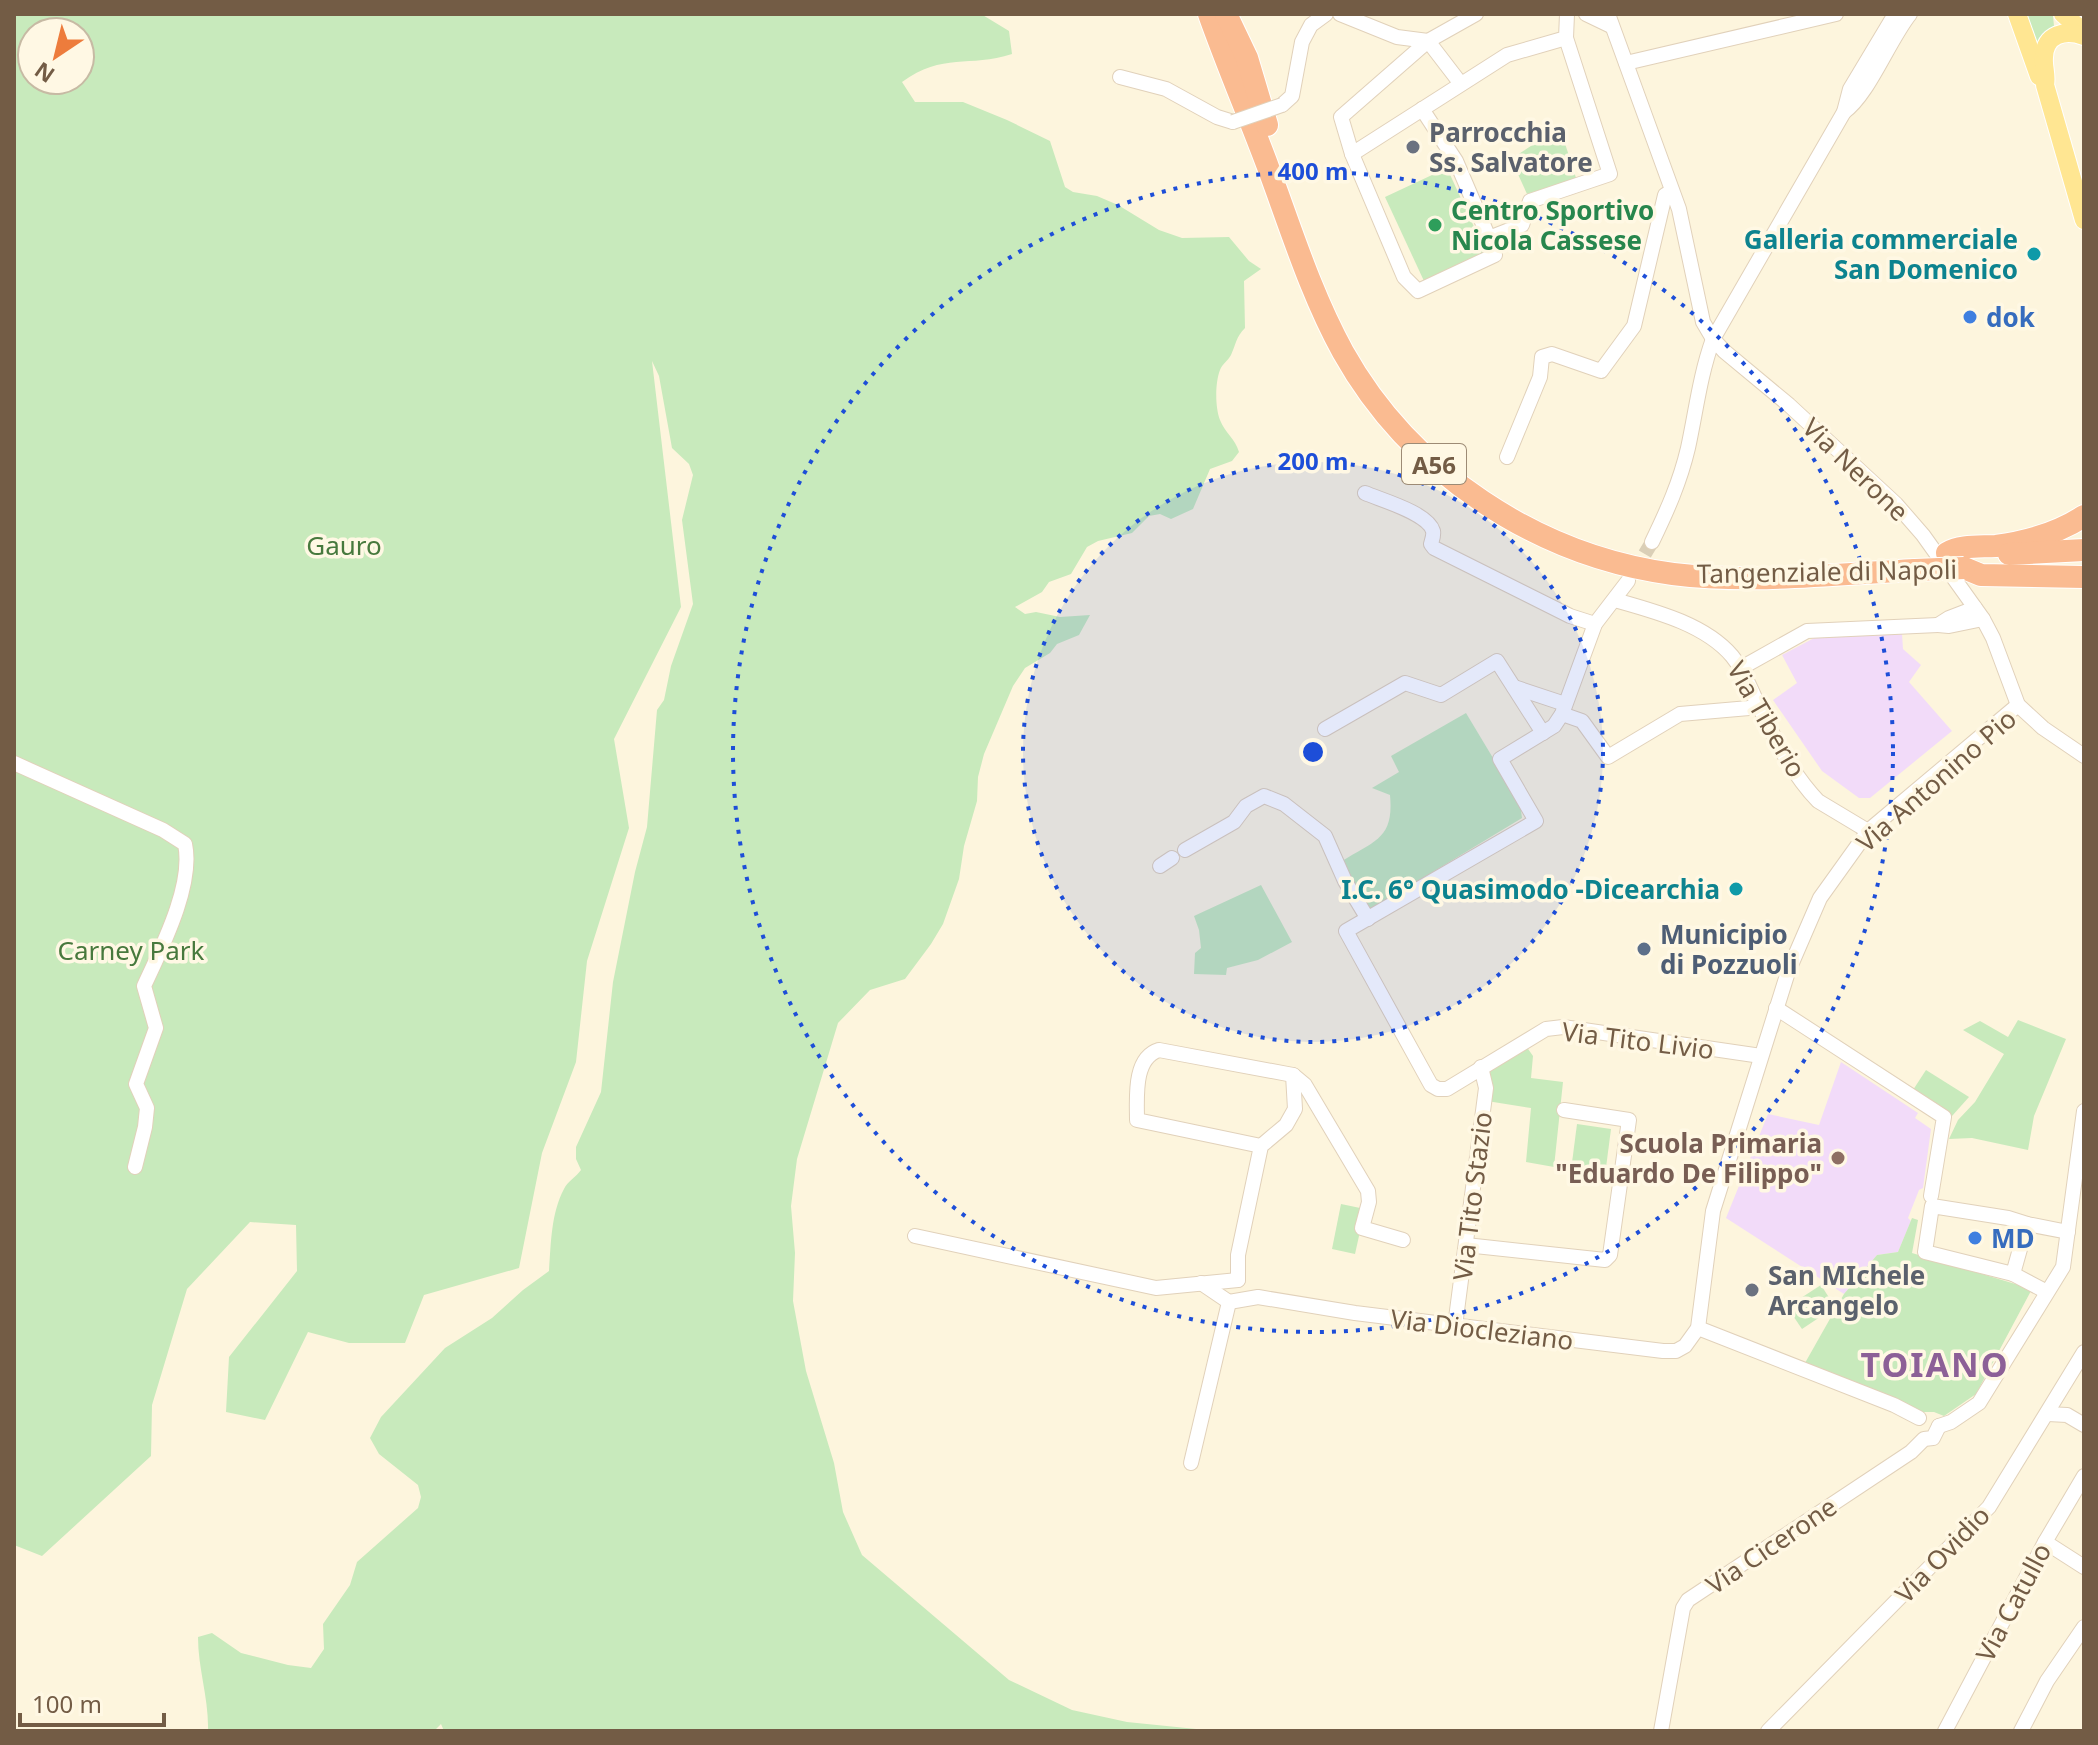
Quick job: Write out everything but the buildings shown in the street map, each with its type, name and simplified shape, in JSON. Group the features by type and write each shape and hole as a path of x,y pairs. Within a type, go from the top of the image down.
{"highway":[{"name":"Tangenziale di Napoli","path":"1209,14 1306,270 1343,351 1382,409 1405,436 1448,476 1489,506 1542,536 1602,558 1652,571 1704,576 1756,577 1956,561 2084,563"},
{"name":"Tangenziale di Napoli","path":"1226,14 1247,58 1260,105 1323,274 1360,351 1391,397 1421,432 1469,474 1503,498 1550,523 1607,545 1652,556 1740,563 1914,563"},
{"path":"2084,516 2041,536 1997,545 1955,548 1956,561 1981,575 2084,577"},
{"name":"Tangenziale di Napoli","path":"1956,561 1964,556 2084,550"}],"main road":[{"path":"2017,14 2045,85 2084,220"},
{"path":"2063,14 2084,34"},
{"path":"2045,85 2047,75 2043,62 2048,42 2063,32 2084,34"}],"street":[{"path":"1120,77 1166,89 1217,117 1233,122 1282,105 1292,96 1302,42 1311,25 1326,14"},
{"path":"1342,14 1397,37 1428,41 1461,84"},
{"path":"1422,109 1456,161 1495,255 1418,291 1404,277 1352,154 1341,117 1428,41 1476,14"},
{"path":"1489,238 1522,225 1530,201 1610,174 1566,38 1567,14"},
{"path":"1586,14 1609,20 1626,63 1679,209 1703,322 1713,339"},
{"path":"1626,63 1836,14"},
{"path":"1894,36 1895,14"},
{"path":"1844,112 1850,89 1895,14"},
{"path":"1652,542 1681,475 1702,371 1713,339 1844,112 1860,96 1910,14"},
{"path":"1352,154 1507,55 1566,38"},
{"path":"1507,457 1540,377 1542,357 1552,354 1601,371 1634,326 1665,195 1672,191"},
{"name":"Via Nerone","path":"1713,339 1896,504 1923,535 1993,638 2018,705"},
{"path":"1365,493 1418,515 1434,533 1431,544 1434,548 1570,616 1595,624"},
{"path":"1185,850 1234,822 1246,806 1264,796 1284,804 1325,836 1345,881 1368,919 1536,821 1500,759 1554,726 1595,624 1628,581"},
{"name":"Via Tiberio","path":"1615,600 1651,610 1702,634 1731,654 1783,752 1811,794 1868,831"},
{"path":"1741,668 1807,631 1949,626 1979,614"},
{"path":"1325,729 1405,683 1441,695 1497,661 1543,733"},
{"path":"1514,687 1582,721 1608,757 1680,714 1749,708 1758,704"},
{"name":"Via Antonino Pio","path":"1698,1328 1713,1211 1788,972 1820,898 1868,831 2018,705 2043,728 2084,756"},
{"path":"14,763 163,830 185,844 188,862 171,927 144,986 156,1028 136,1084 147,1108 135,1167"},
{"name":"Via Tito Livio","path":"1368,919 1346,931 1431,1085 1438,1089 1447,1089 1546,1029 1563,1027 1761,1056"},
{"path":"1776,1008 1944,1117 1931,1196"},
{"path":"1261,1146 1137,1120 1138,1083 1145,1059 1151,1052 1159,1050 1293,1075 1305,1085 1368,1191 1369,1202 1362,1228 1403,1240"},
{"name":"Via Tito Stazio","path":"1455,1326 1486,1088 1481,1067"},
{"path":"1238,1280 1238,1255 1261,1146 1286,1125 1295,1109 1293,1075"},
{"path":"1466,1245 1605,1260 1610,1255 1629,1120 1564,1110"},
{"path":"1919,1418 1915,1431 1924,1439 1934,1437 1939,1426 1951,1422 1979,1403 2063,1267 2084,1111"},
{"path":"2047,1292 2013,1274 1925,1252 1932,1206 2008,1218 2068,1232"},
{"path":"2013,1274 2027,1224"},
{"path":"915,1236 1156,1288 1238,1280 1258,1297"},
{"path":"1191,1463 1229,1302 1201,1283"},
{"name":"Via Diocleziano","path":"1229,1302 1258,1297 1455,1326 1663,1351 1676,1351 1685,1346 1698,1328"},
{"path":"1698,1328 1894,1405 1919,1418 1932,1417 1939,1426"},
{"name":"Via Ovidio","path":"1768,1731 1989,1507 2083,1360"},
{"path":"2048,1414 2067,1415 2084,1425"},
{"name":"Via Cicerone","path":"1661,1731 1683,1608 1688,1600 1911,1452 1924,1439"},
{"name":"Via Catullo","path":"1945,1731 2045,1542 2084,1476"},
{"path":"2045,1542 2084,1567"},
{"path":"2021,1731 2047,1681 2084,1627"}],"shaded area":[{"path":"1902,634 1903,649 1921,665 1909,682 1952,731 1870,798 1859,798 1822,771 1773,700 1797,683 1782,655 1818,636"},
{"name":"Scuola Primaria \"Eduardo De Filippo\"","path":"1841,1062 1918,1113 1915,1118 1931,1129 1923,1188 1919,1190 1908,1218 1911,1221 1898,1252 1877,1255 1844,1294 1726,1218 1768,1114 1819,1125"}],"green space":[{"path":"14,14 981,14 1009,31 1012,54 930,67 902,82 915,102 963,102 1050,141 1065,187 1073,192 1097,196 1159,230 1182,238 1229,237 1249,261 1261,269 1244,281 1245,328 1221,368 1217,381 1216,402 1220,420 1239,452 1232,461 1210,469 1193,509 1171,519 1160,514 1149,516 1132,533 1098,541 1087,547 1071,574 1049,582 1042,592 1015,607 1025,614 1036,612 1060,617 1090,615 1079,635 1057,644 1050,653 1025,668 1013,686 984,754 959,879 943,924 931,944 905,979 870,990 838,1023 797,1159 791,1206 795,1253 793,1301 806,1371 834,1463 843,1512 862,1555 1009,1680 1072,1710 1127,1722 1216,1731 444,1731 441,1724 434,1731 208,1731 198,1637 212,1633 241,1653 311,1668 324,1649 323,1624 350,1585 357,1562 418,1508 421,1497 418,1485 379,1454 370,1438 381,1417 445,1348 492,1318 549,1271 556,1208 565,1186 581,1170 576,1159 576,1147 601,1092 613,982 647,827 657,710 664,700 671,666 693,604 682,520 693,475 689,464 672,448 659,376 652,361 681,607 614,739 629,828 587,961 576,1062 542,1153 519,1268 424,1295 405,1343 349,1343 308,1332 265,1420 226,1412 229,1357 297,1271 296,1225 250,1222 187,1289 152,1405 151,1456 42,1556 14,1545"},
{"path":"2024,14 2053,16 2054,26 2040,50"},
{"path":"1562,134 1576,178 1527,194 1511,159 1537,142"},
{"name":"Centro Sportivo Nicola Cassese","path":"1447,168 1486,253 1424,281 1385,197"},
{"path":"1466,713 1520,803 1522,818 1370,910 1342,861 1373,842 1386,829 1390,795 1372,788 1399,772 1391,756"},
{"path":"1261,885 1292,942 1258,960 1227,968 1226,975 1194,974 1195,953 1201,948 1194,916"},
{"path":"2018,1020 2066,1039 2034,1116 2028,1150 1972,1138 1949,1139 1958,1120 1975,1102 2004,1054 1963,1030 1980,1021 2008,1037"},
{"path":"1526,1046 1533,1056 1531,1078 1563,1082 1554,1167 1526,1162 1531,1108 1487,1101 1485,1070"},
{"path":"1926,1070 1969,1097 1952,1116 1913,1090"},
{"path":"1577,1124 1611,1129 1604,1183 1570,1178"},
{"path":"1341,1204 1365,1209 1355,1254 1332,1249"},
{"path":"1912,1218 1918,1220 1912,1253 2032,1289 1976,1394 1944,1416 1920,1412 1805,1363 1844,1294 1877,1255 1898,1252"},
{"path":"1821,1285 1835,1307 1802,1329 1787,1307"}],"tunnel":[{"path":"1634,572 1652,542"}],"place":[{"name":"Parrocchia Ss. Salvatore","path":"1413,147"},
{"name":"Centro Sportivo Nicola Cassese","path":"1435,225"},
{"name":"Galleria commerciale San Domenico","path":"2034,254"},
{"name":"dok","path":"1970,317"},
{"name":"I.C. 6° Quasimodo -Dicearchia","path":"1736,889"},
{"name":"Municipio di Pozzuoli","path":"1644,949"},
{"name":"Scuola Primaria \"Eduardo De Filippo\"","path":"1838,1158"},
{"name":"MD","path":"1975,1238"},
{"name":"San MIchele Arcangelo","path":"1752,1290"}],"district":[{"name":"TOIANO","path":"1935,1364"}],"park label":[{"name":"Gauro","path":"344,545"},
{"name":"Carney Park","path":"131,950"}]}
